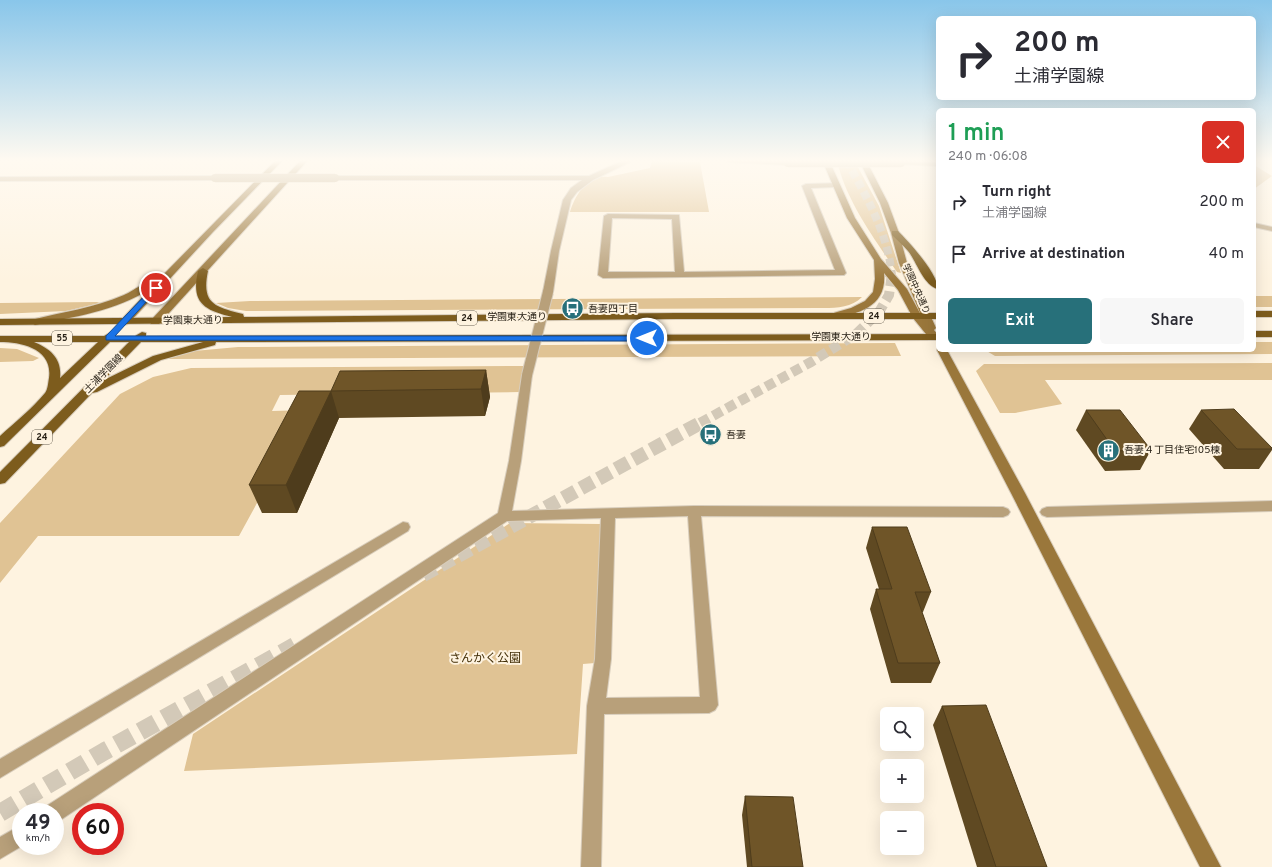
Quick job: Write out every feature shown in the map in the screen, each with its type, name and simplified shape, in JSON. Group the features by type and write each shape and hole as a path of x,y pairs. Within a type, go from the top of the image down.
{"main road":[{"path":"895,233 912,250 929,277 936,284"},
{"path":"203,272 199,291 202,299 206,303 224,312 258,320"},
{"path":"1256,314 1272,314"},
{"name":"学園東大通り","path":"0,322 155,322 645,316 933,316"},
{"name":"24","path":"0,443 51,395 124,322"},
{"name":"土浦学園線","path":"0,480 155,322"},
{"path":"1256,334 1272,334"},
{"path":"15,338 42,350 53,359 56,365 56,378 51,395"},
{"name":"学園東大通り","path":"0,339 139,338 936,342"},
{"path":"84,394 157,358 197,346 232,339"}],"street":[{"path":"124,322 240,200"},
{"name":"土浦学園線","path":"155,322 268,200"},
{"path":"504,516 515,461 527,376 548,292 555,251 567,200"},
{"path":"680,275 676,216 608,216 603,275 680,275 841,273 812,200"},
{"name":"学園中央通り","path":"843,200 851,218 878,260 902,289 916,316 936,340"},
{"name":"学園中央通り","path":"883,200 895,233 903,263 933,316 936,332"},
{"path":"1256,225 1272,229"},
{"path":"833,316 851,312 873,299 880,287 878,260"},
{"path":"35,322 92,309 129,296 145,289 175,267"},
{"path":"943,352 1018,493 1210,867"},
{"path":"1047,512 1272,506"},
{"path":"64,806 504,516 694,511 1003,512"},
{"path":"596,706 709,705 694,511"},
{"path":"590,867 596,706 603,659 608,514"},
{"path":"0,769 403,527"},
{"path":"0,849 12,841"}],"green space":[{"path":"574,200 707,200 709,212 570,212"},
{"path":"852,200 876,200 901,273 897,272 879,246"},
{"path":"1256,296 1272,296 1272,307 1256,307"},
{"path":"862,297 847,306 829,308 246,311 228,308 216,303 250,301"},
{"path":"0,303 100,303 66,311 0,314"},
{"path":"1256,342 1272,342 1272,354 995,356 988,352 1256,352"},
{"path":"895,343 901,356 167,359 194,351 238,347"},
{"path":"0,348 17,349 39,358 33,361 0,362"},
{"path":"1272,363 1272,380 1045,380 1062,404 1015,413 1000,413 976,371 984,364"},
{"path":"524,366 520,392 280,395 272,411 308,410 239,536 38,536 0,583 0,523 120,394 153,377 191,368"},
{"name":"さんかく公園","path":"510,523 601,524 595,663 583,664 577,754 184,771 193,734"}],"building":[{"path":"486,370 481,389 331,391 340,371"},
{"path":"299,391 331,391 286,485 249,485"},
{"path":"1234,409 1272,449 1237,449 1201,410"},
{"path":"1086,410 1120,410 1151,450 1115,451"},
{"path":"872,527 907,527 931,592 915,592 940,663 898,663 876,589 892,589"},
{"path":"986,705 1047,867 996,867 942,706"},
{"path":"745,796 793,797 803,867 752,867"}],"tunnel":[{"path":"868,200 886,244 892,275"},
{"path":"700,423 811,362 856,334 879,312 889,295 892,275"},
{"path":"423,575 702,422"},
{"path":"0,813 105,751 295,646"}],"place":[{"name":"吾妻四丁目","path":"572,309"},
{"name":"吾妻","path":"711,435"},
{"name":"吾妻４丁目住宅105棟","path":"1108,450"}],"route":[{"path":"156,288 109,338 647,338"}]}
